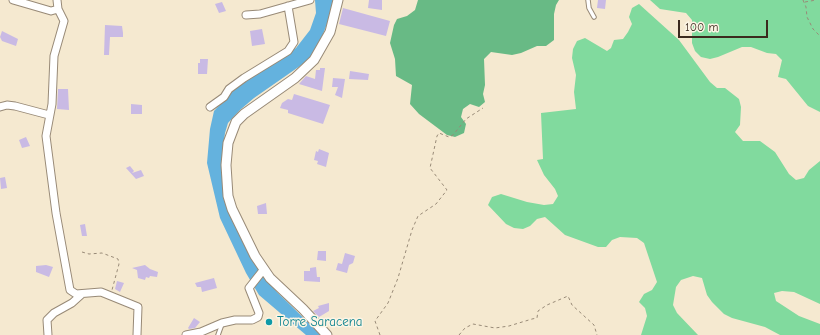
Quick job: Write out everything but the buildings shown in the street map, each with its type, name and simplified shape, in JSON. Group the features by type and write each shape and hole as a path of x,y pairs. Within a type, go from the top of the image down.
{"main road":[{"path":"327,335 303,309 263,271 239,224 228,196 226,165 231,133 236,122 244,114 295,78 314,60 330,32 338,0"}],"street":[{"path":"13,0 51,11 58,9"},
{"path":"57,0 58,9 64,21 54,56 52,104 46,136 56,213 70,290 73,293 82,294 101,292 138,307 137,335"},
{"path":"246,15 260,14 310,0"},
{"path":"210,106 224,97 229,89 244,78 288,51 294,42 288,6"},
{"path":"0,108 7,105 14,106 49,115"},
{"path":"186,335 201,332 222,323 258,318 259,313 249,288 263,271"},
{"path":"48,335 47,320 54,313 82,294"}],"lane":[{"path":"588,0 589,8 594,17"},
{"path":"218,335 222,323"}],"path":[{"path":"803,0 806,17 813,29 820,36"},
{"path":"804,3 816,0"},
{"path":"380,335 375,321 388,303 398,278 412,230 418,216 436,204 447,190 430,168 437,136 442,133 449,137 460,128 466,118 483,108"},
{"path":"82,252 89,254 102,253 118,259 119,264 111,295"},
{"path":"459,335 465,328 473,324 495,328 509,326 537,318 538,311 547,305 568,296 572,305 594,325 597,335"}],"green space":[{"path":"418,0 559,0 554,14 554,40 546,46 537,46 512,55 491,52 484,59 485,85 483,94 485,102 479,107 470,104 463,109 461,117 466,124 464,133 455,137 447,135 419,114 410,104 412,85 396,76 395,59 390,43 394,25 397,19 407,16 415,10"},
{"path":"650,0 820,0 820,112 808,106 786,79 778,77 782,60 776,54 767,53 751,47 742,47 710,59 701,57 695,51 692,43 692,20 686,13 660,9"},
{"path":"639,4 679,40 710,82 717,88 725,88 739,99 741,107 740,125 735,132 743,141 760,141 775,152 789,174 796,180 804,178 809,170 820,161 820,304 794,292 782,291 774,293 776,301 799,316 820,324 820,335 780,335 765,327 732,318 724,314 712,302 707,295 702,278 693,276 681,280 676,287 673,305 677,313 698,335 641,335 647,316 645,308 639,302 644,294 652,290 657,282 644,243 637,238 620,237 612,240 606,247 598,247 565,235 545,217 537,219 530,226 523,229 514,228 506,224 488,205 492,197 501,194 527,202 544,205 553,204 558,196 555,189 544,175 537,160 543,159 541,113 576,109 574,92 576,75 572,58 573,49 577,41 585,38 607,51 611,48 614,40 623,39 628,32 632,24 629,17 632,8"}],"water":[{"path":"315,0 333,0 332,11 320,42 310,59 254,98 228,123 225,133 221,165 224,200 233,220 264,276 277,292 321,335 306,335 259,295 246,273 220,218 207,163 210,129 214,111 238,85 296,48 310,30 316,13"}],"place":[{"name":"Torre Saracena","path":"269,322"}]}
